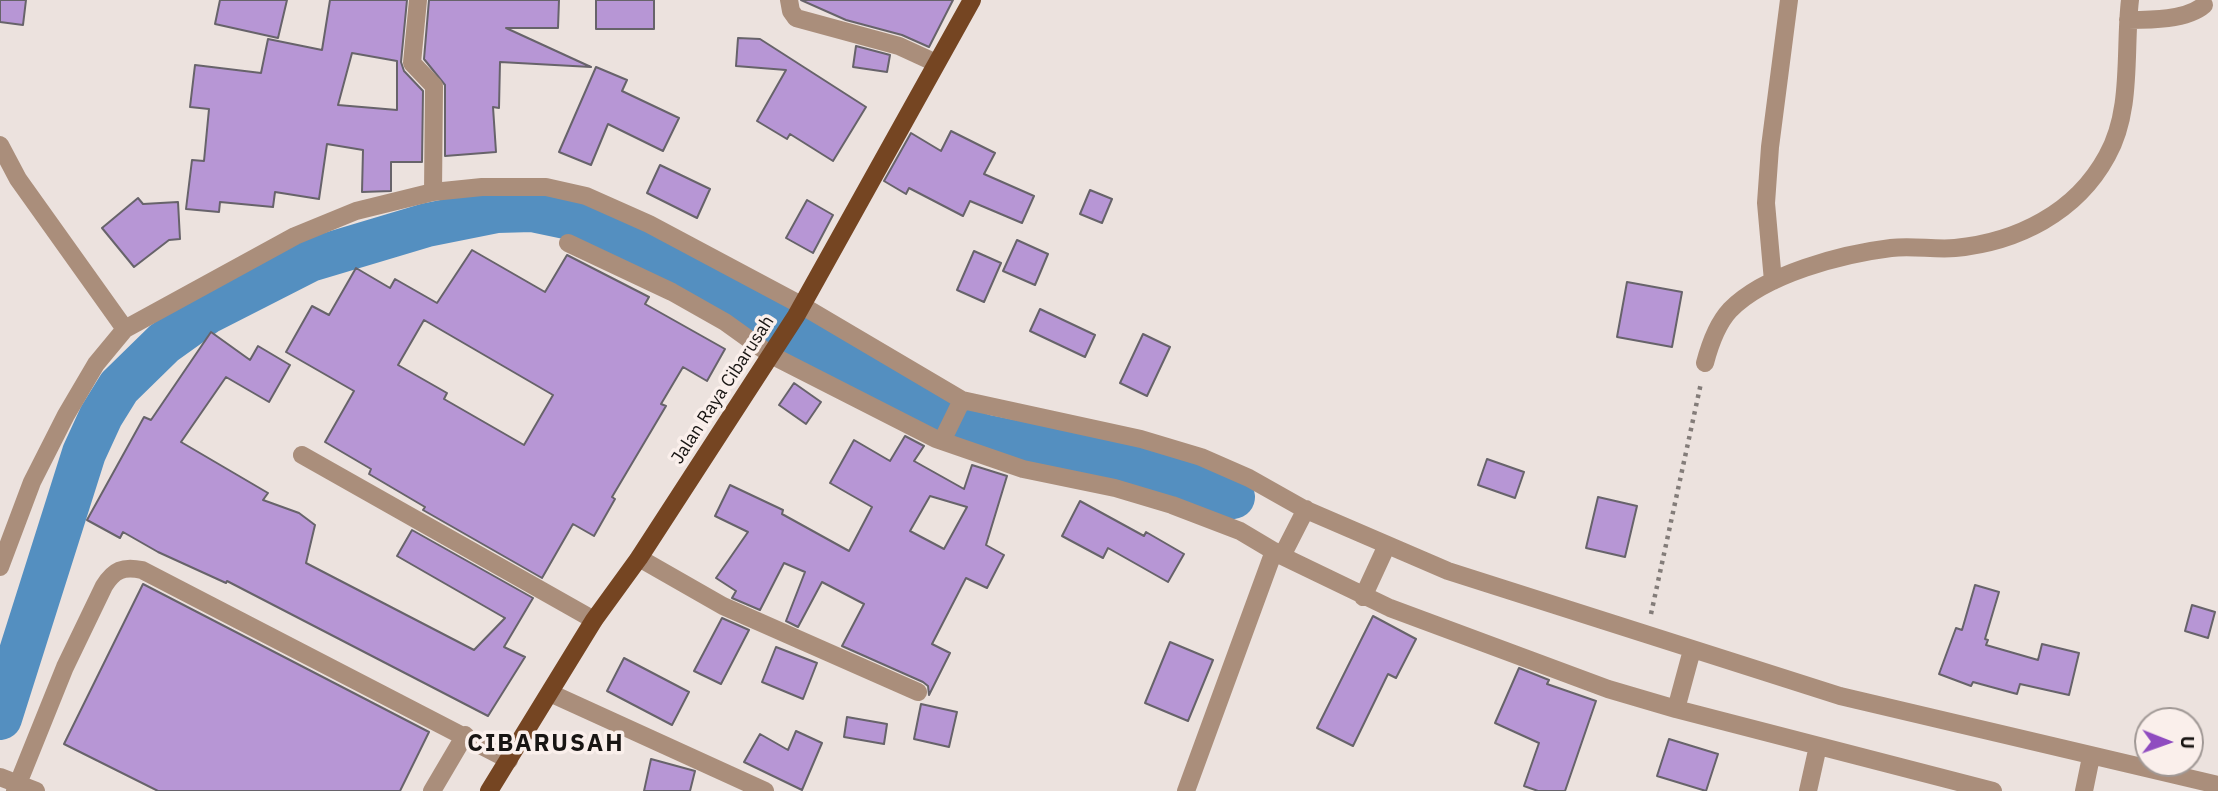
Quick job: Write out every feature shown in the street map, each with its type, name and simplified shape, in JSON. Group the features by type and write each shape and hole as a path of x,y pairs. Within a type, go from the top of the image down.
{"main road":[{"name":"Jalan Raya Cibarusah","path":"489,791 594,620 639,558 799,311 972,0"}],"street":[{"path":"418,0 412,63 434,86 433,192"},
{"path":"789,0 791,12 796,18 899,46 936,63"},
{"path":"1773,281 1766,203 1770,147 1790,0"},
{"path":"1706,362 1710,344 1728,312 1773,281 1854,254 1893,248 1951,248 1987,244 2048,220 2079,192 2108,155 2119,123 2134,20 2130,0"},
{"path":"2134,20 2196,13 2204,5"},
{"path":"0,145 18,179 125,329"},
{"path":"0,567 32,482 66,415 96,364 125,329 295,236 356,211 433,192 522,185 564,189 649,224 958,406 1141,439 1200,457 1248,478 1301,517 1384,552 1646,635 1690,655 2090,762 2218,785"},
{"path":"568,243 698,306 773,351 943,439 1023,469 1115,488 1172,505 1240,531 1364,595 1608,688 1677,702 1818,746 1993,791"},
{"path":"943,439 958,406"},
{"path":"302,455 594,620"},
{"path":"1186,791 1281,552 1301,517"},
{"path":"1364,595 1384,552"},
{"path":"639,558 723,606 918,692"},
{"path":"17,787 65,667 104,586 112,574 120,569 142,570 465,734 509,760"},
{"path":"1677,702 1690,655"},
{"path":"550,693 765,791"},
{"path":"432,791 465,734"},
{"path":"1808,791 1818,746"},
{"path":"2084,791 2090,762"},
{"path":"0,777 17,787 36,791"}],"path":[{"path":"1646,635 1706,362"}],"building":[{"path":"0,0 26,0 23,25 0,22"},
{"path":"220,0 287,0 278,38 215,24"},
{"path":"330,0 407,0 401,62 404,71 423,91 422,162 391,162 391,191 362,192 363,150 327,144 319,199 275,192 273,207 220,202 219,212 186,209 192,160 204,161 209,109 190,107 195,65 261,73 268,39 322,50","holes":["352,53 397,61 397,110 338,105"]},
{"path":"429,0 559,0 558,28 506,28 591,67 500,62 499,108 493,107 496,152 445,156 445,85 424,59"},
{"path":"596,0 654,0 654,29 596,29"},
{"path":"801,0 953,0 929,47 902,35 846,20"},
{"path":"738,38 760,39 866,107 833,161 790,134 787,139 757,121 786,70 736,66"},
{"path":"856,46 890,55 887,72 853,67"},
{"path":"596,67 627,80 622,91 679,118 663,151 608,124 591,165 559,152"},
{"path":"951,131 995,153 984,174 1034,196 1022,223 970,201 963,216 909,188 906,194 884,181 911,133 941,151"},
{"path":"660,165 710,189 697,218 647,193"},
{"path":"1090,190 1112,199 1102,223 1080,214"},
{"path":"138,198 143,204 178,202 180,239 169,240 134,267 102,228"},
{"path":"807,200 833,215 813,253 786,238"},
{"path":"1017,240 1048,254 1035,285 1003,271"},
{"path":"472,250 545,292 567,255 649,297 645,304 725,349 707,381 683,367 661,404 666,406 612,497 615,499 594,536 573,524 542,578 423,510 425,507 369,474 371,469 325,442 354,391 286,352 312,306 329,315 356,268 390,288 395,279 437,303","holes":["424,320 553,395 524,445 444,399 447,393 398,365"]},
{"path":"974,251 1001,263 984,302 957,290"},
{"path":"1627,282 1682,292 1672,347 1617,337"},
{"path":"1040,309 1095,335 1085,357 1030,331"},
{"path":"211,332 250,360 258,346 290,365 269,402 226,377 181,442 268,493 263,500 299,513 315,525 306,563 474,650 505,618 397,556 412,530 533,598 504,647 525,657 488,716 227,581 226,583 158,552 123,532 120,538 87,520 144,417 151,420"},
{"path":"1143,334 1170,347 1147,396 1120,383"},
{"path":"794,383 821,402 806,424 779,405"},
{"path":"905,436 924,446 914,461 964,489 972,465 1007,476 986,545 1004,555 987,588 966,578 932,644 950,653 929,695 928,686 923,682 842,646 864,604 822,582 798,627 786,621 805,572 784,563 760,610 732,598 736,591 716,578 748,532 715,516 730,485 783,510 782,514 849,551 872,507 830,483 854,440 890,461","holes":["930,496 967,507 944,549 910,531"]},
{"path":"1487,459 1524,472 1515,498 1478,485"},
{"path":"1598,497 1637,506 1625,557 1586,548"},
{"path":"1080,501 1144,536 1146,532 1184,554 1168,582 1108,548 1103,558 1062,536"},
{"path":"143,584 429,732 400,791 158,791 64,744"},
{"path":"1975,585 1999,592 1985,639 1988,640 1986,645 2038,660 2042,644 2079,653 2069,695 2020,684 2017,694 1973,682 1971,686 1939,674 1956,628 1962,630"},
{"path":"2192,605 2215,612 2208,638 2185,631"},
{"path":"1373,616 1416,639 1396,678 1388,674 1353,746 1317,728"},
{"path":"722,618 749,630 721,684 694,671"},
{"path":"1170,642 1213,660 1188,721 1145,703"},
{"path":"776,647 817,663 803,699 762,682"},
{"path":"624,658 689,692 672,725 607,691"},
{"path":"1519,668 1549,680 1547,684 1596,701 1565,791 1538,791 1524,786 1539,743 1495,723"},
{"path":"921,704 957,712 949,747 914,739"},
{"path":"847,717 887,724 884,744 844,737"},
{"path":"796,731 822,743 802,790 744,762 760,734 788,750"},
{"path":"1669,739 1718,754 1706,791 1657,776"},
{"path":"651,759 695,771 690,791 644,791"}],"waterway":[{"path":"0,718 84,453 101,416 119,387 164,343 206,313 310,260 427,225 497,211 532,210 594,223 629,238 706,288 819,348 926,414 983,436 1140,467 1233,497"}],"district":[{"name":"CIBARUSAH","path":"546,744"}]}
